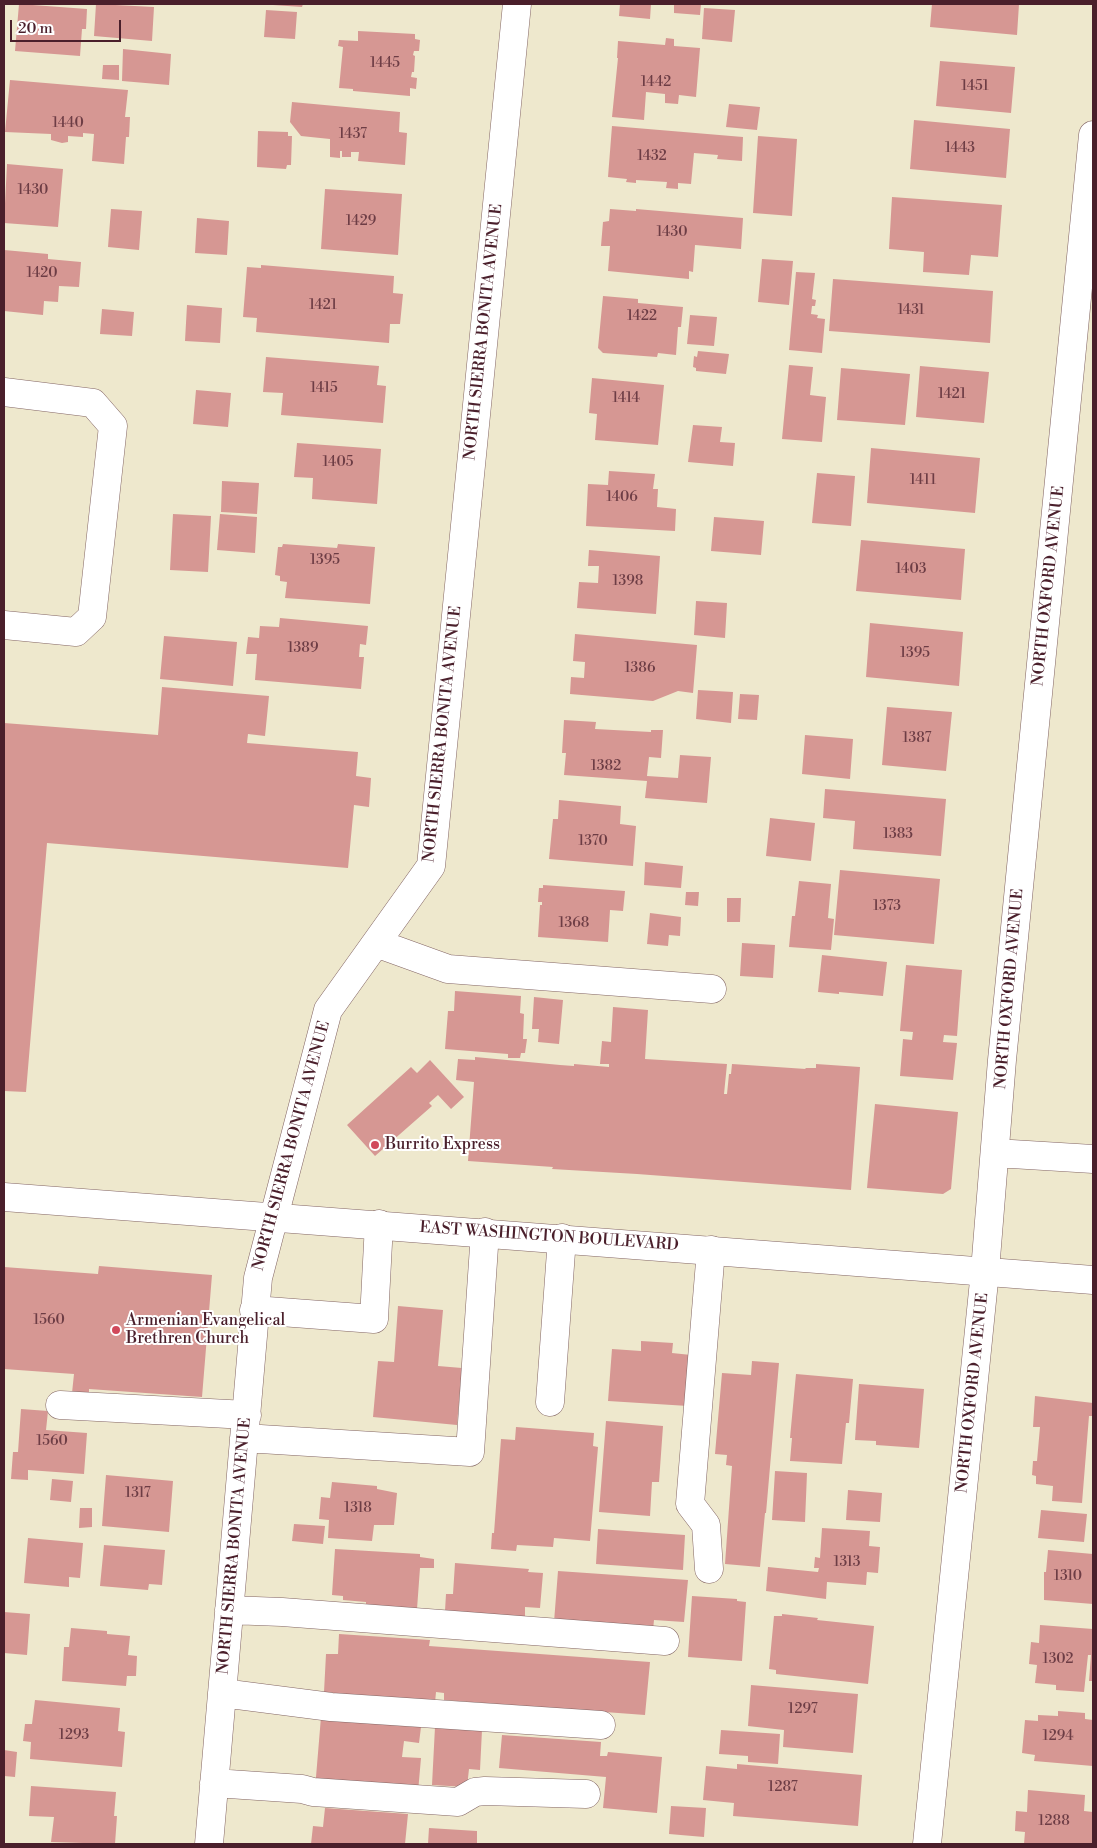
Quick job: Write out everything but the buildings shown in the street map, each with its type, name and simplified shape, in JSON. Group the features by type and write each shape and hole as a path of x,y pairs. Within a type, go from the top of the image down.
{"street":[{"name":"NORTH SIERRA BONITA AVENUE","path":"209,1844 258,1278 328,1010 431,866 517,4"},
{"name":"NORTH OXFORD AVENUE","path":"927,1844 986,1271 1004,1041 1093,135"},
{"path":"4,392 93,403 113,426 92,617 76,632 4,625"},
{"path":"376,942 448,969 712,989"},
{"path":"995,1152 1093,1159"},
{"name":"EAST WASHINGTON BOULEVARD","path":"4,1197 485,1232 1093,1280"},
{"path":"254,1310 374,1319 379,1224"},
{"path":"60,1405 470,1452 485,1232"},
{"path":"550,1402 562,1238"},
{"path":"709,1569 706,1525 690,1504 711,1250"},
{"path":"228,1610 665,1641"},
{"path":"222,1693 331,1707 601,1725"},
{"path":"214,1783 458,1802 475,1792 485,1791 586,1794"}],"place":[{"name":"Burrito Express","path":"375,1145"},
{"name":"Armenian Evangelical Brethren Church","path":"116,1330"}]}
